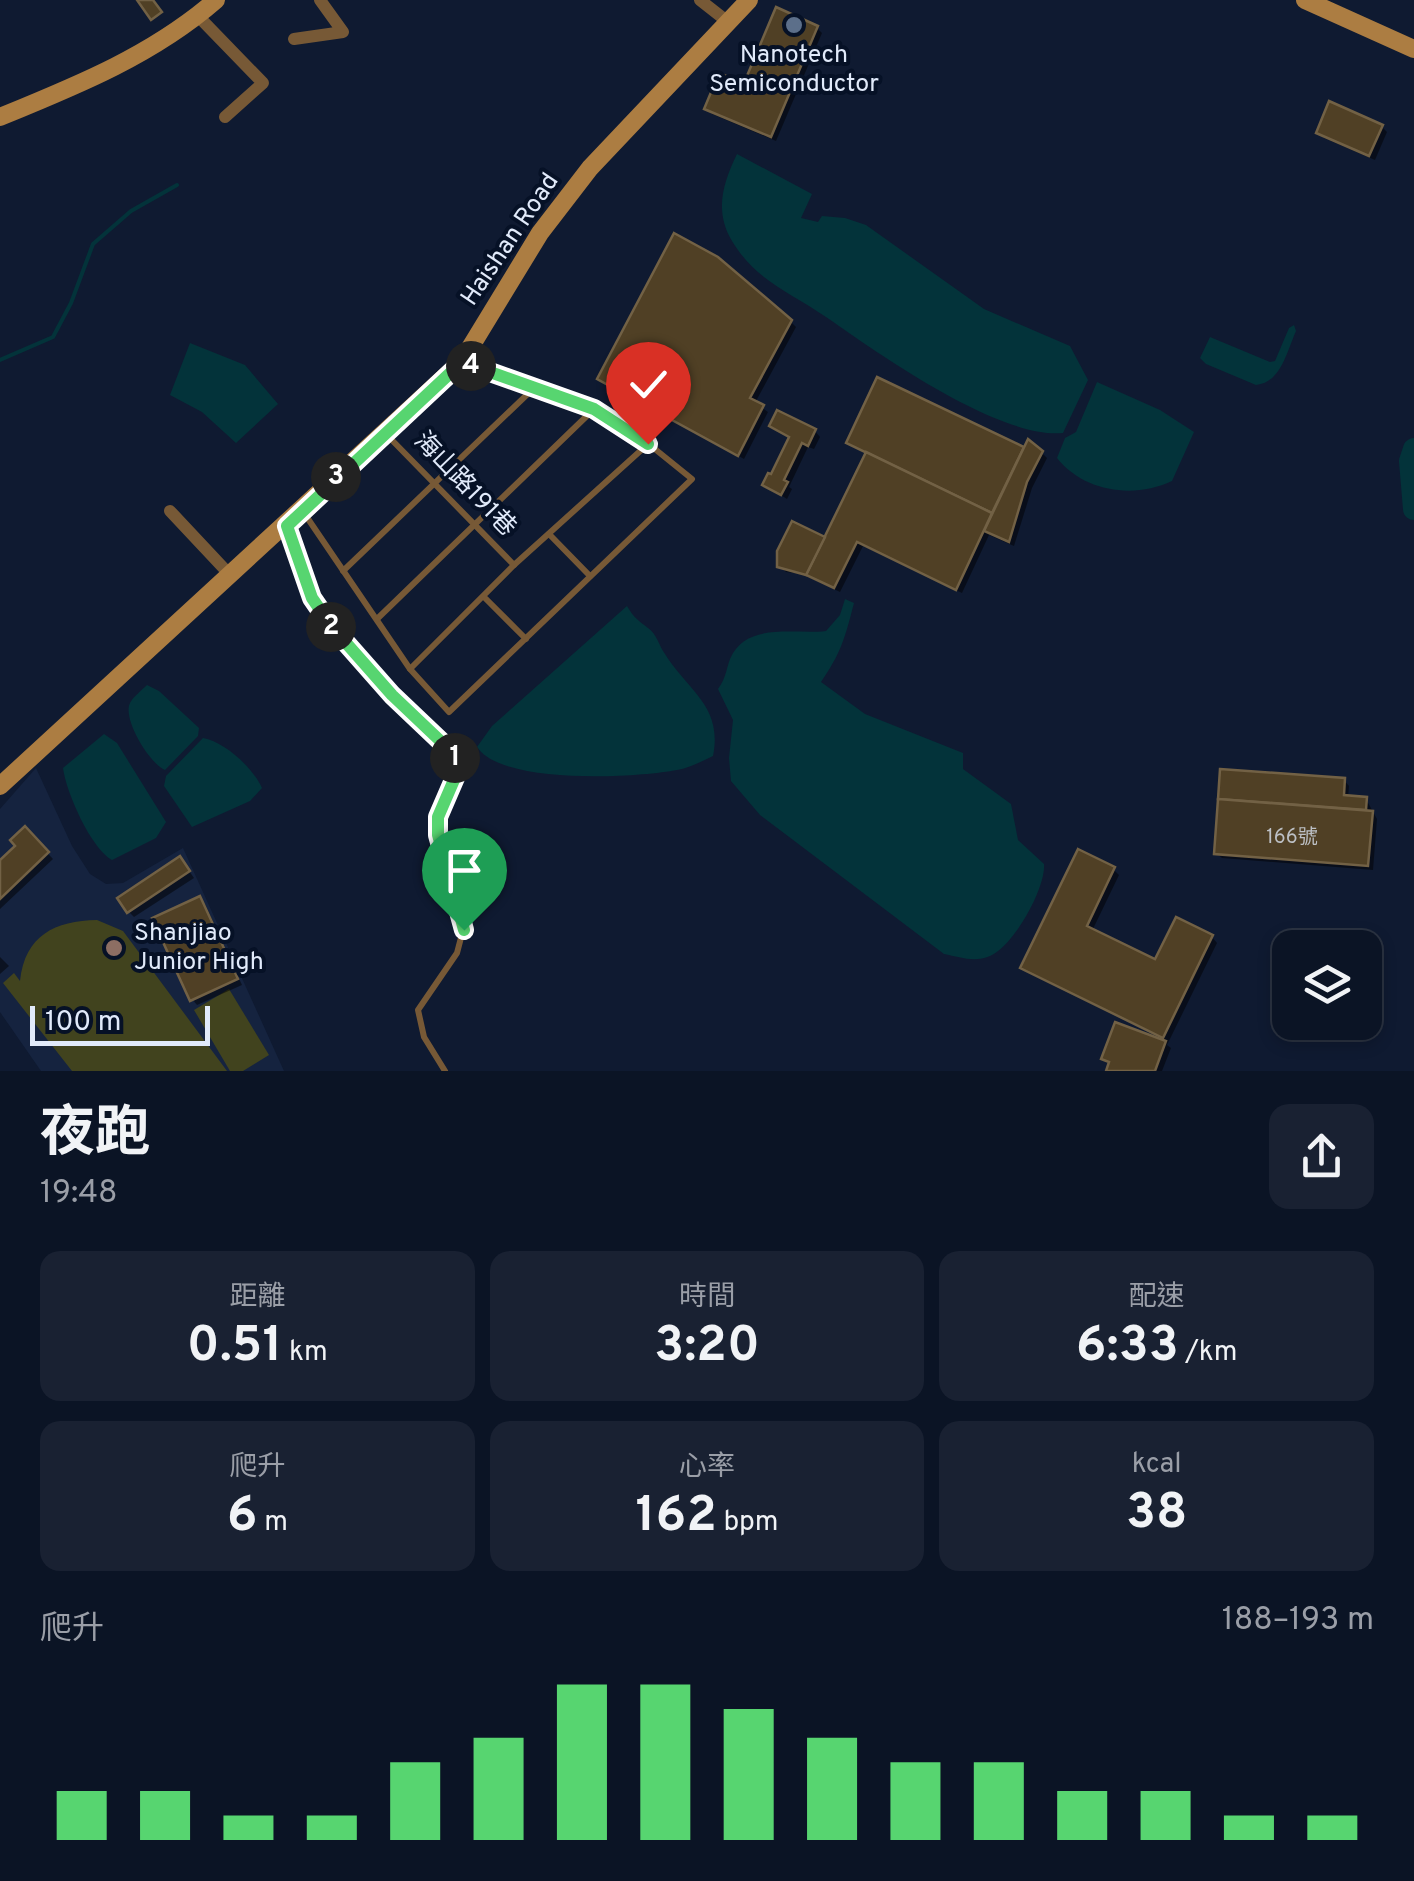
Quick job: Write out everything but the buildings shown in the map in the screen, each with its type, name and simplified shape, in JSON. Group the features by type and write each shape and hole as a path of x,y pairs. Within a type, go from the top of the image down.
{"main road":[{"path":"0,118 126,61 198,16 216,0"},
{"name":"Haishan Road","path":"0,786 462,362 550,220 590,168 749,0"},
{"path":"1305,0 1414,48"}],"street":[{"path":"294,39 342,32 320,0"},
{"path":"700,0 728,22"},
{"path":"198,16 262,83 225,117"},
{"path":"170,511 231,576"}],"lane":[{"path":"301,510 410,669 449,712 692,479 594,409 462,362"},
{"path":"343,571 535,386"},
{"path":"377,618 594,409"},
{"name":"海山路191巷","path":"384,432 514,565"},
{"path":"410,669 514,565 648,444"},
{"path":"287,526 312,598 332,627 392,695 452,752 460,766 438,817 438,835 464,930 457,953 418,1010 424,1038 445,1071"},
{"path":"548,534 590,576"},
{"path":"485,598 526,638"}],"shaded area":[{"path":"737,154 812,194 801,218 818,222 822,216 845,218 866,225 984,309 1070,346 1088,380 1063,433 1006,423 974,409 907,372 763,276 741,255 723,219 725,186"},
{"path":"1294,325 1296,331 1282,365 1265,383 1256,385 1200,358 1210,337 1275,361 1289,328"},
{"path":"190,343 245,365 278,404 236,443 202,412 170,395"},
{"path":"1097,382 1160,410 1194,432 1172,481 1142,490 1110,489 1081,478 1057,458 1065,438 1076,432"},
{"path":"845,599 854,603 848,626 821,682 865,714 963,753 963,769 1011,804 1018,840 1044,864 1040,887 1026,916 1008,941 990,956 973,959 944,954 760,815 731,781 733,720 718,689 737,647 759,634 826,631 840,615"},
{"path":"627,606 654,633 708,712 715,739 713,756 687,768 657,773 571,776 513,768 491,759 477,747 492,726"},
{"path":"147,685 159,691 199,728 198,736 165,770 145,750 130,719 130,703"},
{"path":"104,734 117,743 166,822 156,838 112,860 96,844 81,819 63,768"},
{"path":"203,738 237,757 262,788 250,801 192,827 164,786 166,776"},
{"name":"Shanjiao Junior High","path":"36,768 72,846 90,874 106,884 123,883 183,848 284,1071 41,1071 0,1012 0,809"},
{"path":"97,920 123,931 227,1071 72,1071 3,983 14,973 20,981 28,952 45,934 68,923"},
{"path":"229,989 269,1055 243,1071 230,1071 194,1010"}],"waterway":[{"path":"0,360 53,337 71,303 93,244 131,211 177,185"},
{"path":"1414,449 1410,461 1414,509"}],"place":[{"name":"Nanotech Semiconductor","path":"794,25"},
{"name":"Shanjiao Junior High","path":"114,948"}],"route":[{"path":"464,930 438,835 438,817 460,766 452,752 392,695 332,627 312,598 287,526 462,362 594,409 648,444"}]}
